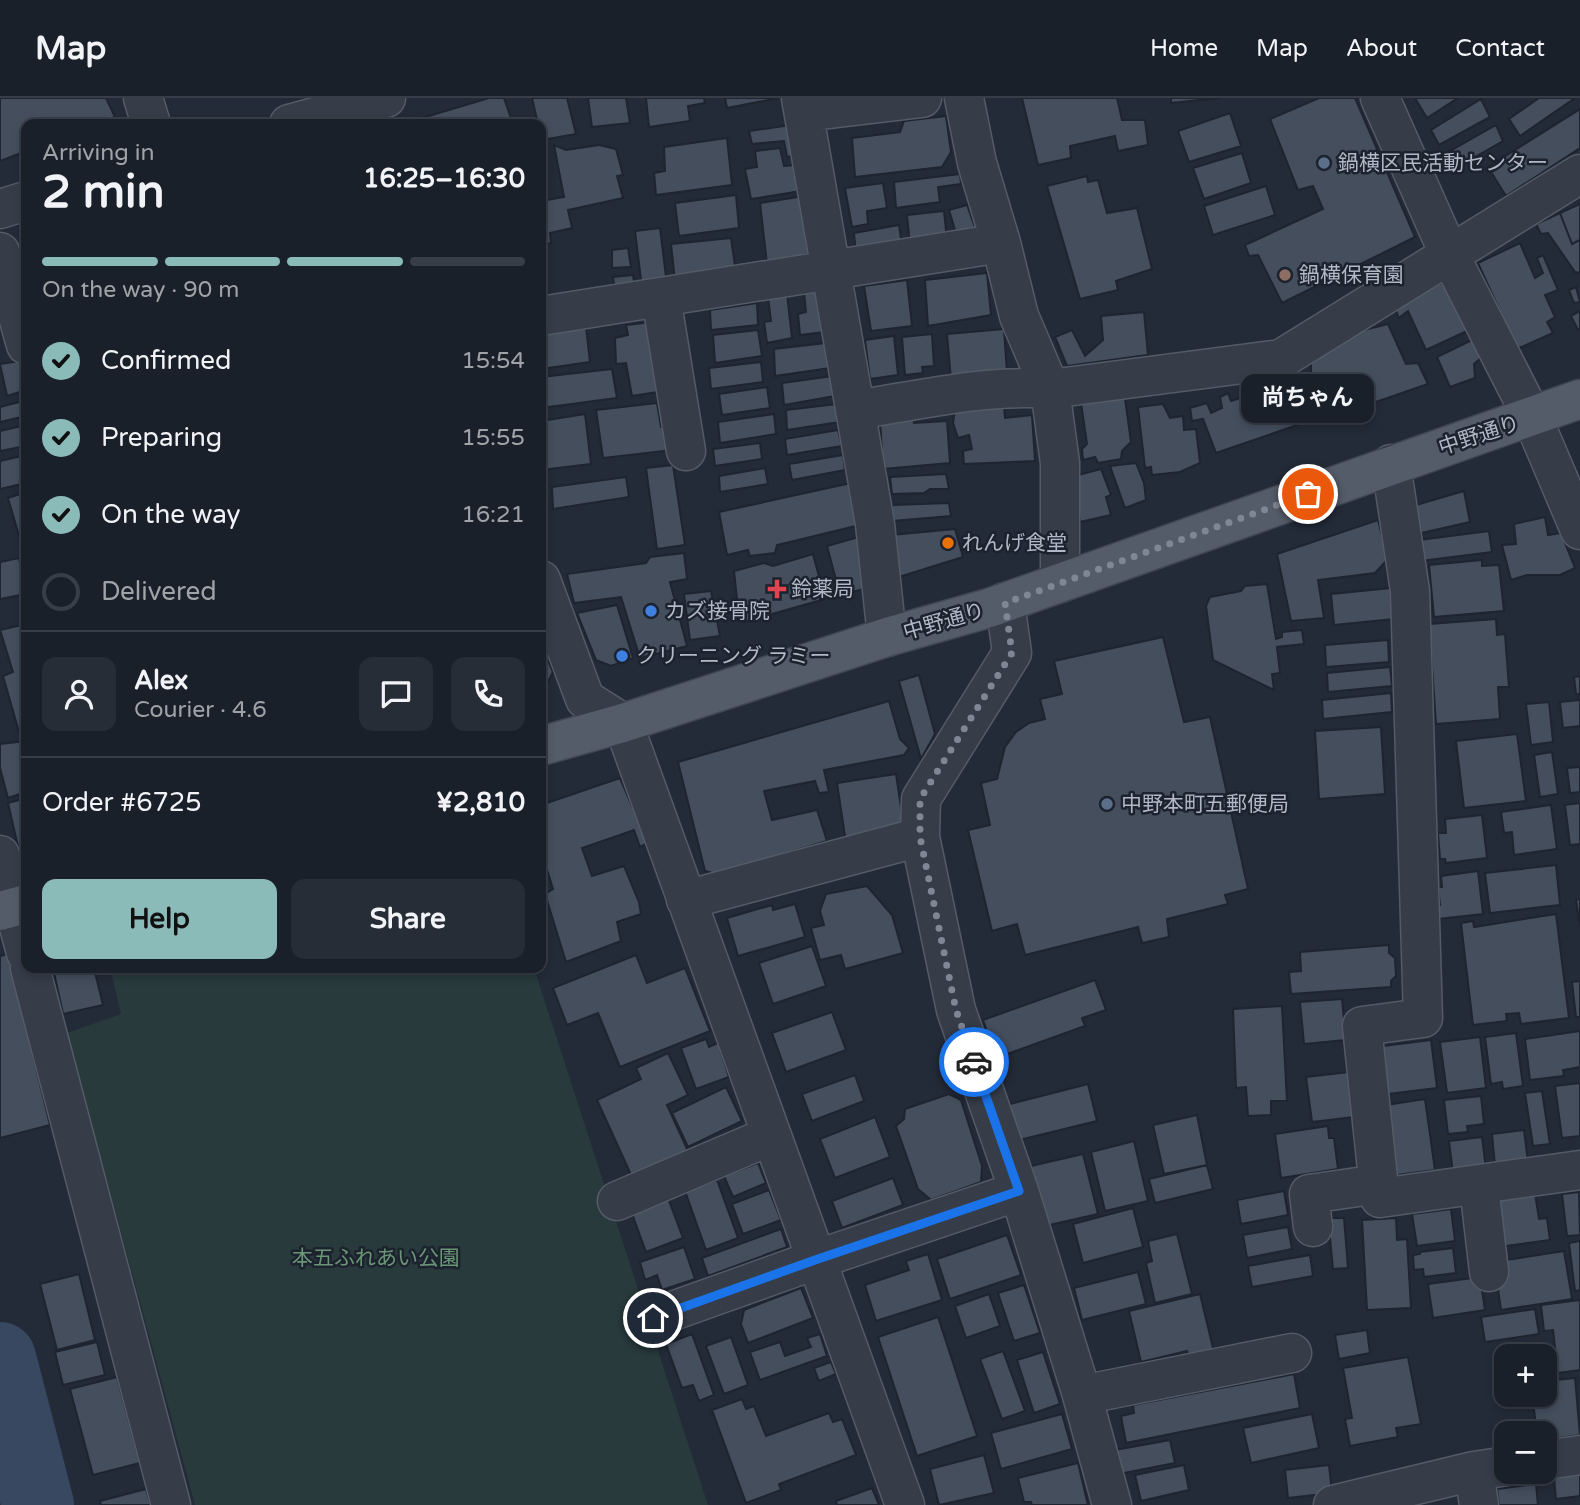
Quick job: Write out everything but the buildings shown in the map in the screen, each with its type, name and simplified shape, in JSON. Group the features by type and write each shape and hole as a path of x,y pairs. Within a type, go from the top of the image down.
{"main road":[{"name":"中野通り","path":"546,745 623,723 887,637 1005,603 1580,399"}],"street":[{"path":"142,98 149,119"},
{"path":"887,637 875,524 803,105 922,98"},
{"path":"964,98 977,163 1019,316 1050,389 1060,463 1059,583"},
{"path":"1380,98 1450,256 1532,418 1580,530"},
{"path":"310,119 362,107"},
{"path":"856,411 942,396 1029,387 1050,389 1281,359 1580,174"},
{"path":"0,209 21,203"},
{"path":"546,315 1001,243"},
{"path":"0,252 21,327"},
{"path":"662,297 686,451"},
{"path":"1391,464 1410,591 1423,1018 1362,1026 1380,1198 1580,1170"},
{"path":"546,594 584,699 623,723 905,1505"},
{"path":"1005,603 1012,653 920,799 920,837 956,1010 1019,1191 1082,1395 1112,1505"},
{"path":"686,900 920,837"},
{"path":"0,855 21,935"},
{"path":"31,973 171,1505"},
{"path":"617,1201 771,1136"},
{"path":"1313,1227 1309,1194 1379,1184"},
{"path":"1479,1186 1489,1272"},
{"path":"653,1318 1019,1191"},
{"path":"1082,1395 1292,1353"},
{"path":"1557,1458 1580,1455"},
{"path":"1333,1505 1486,1481"}],"green space":[{"name":"本五ふれあい公園","path":"111,973 536,973 708,1505 195,1505 67,1033 121,1014"}],"waterway":[{"path":"0,1358 38,1505"}],"way so far":[{"path":"974,1062 956,1010 920,837 920,799 1012,653 1005,603 1308,494"}],"place":[{"name":"鍋横区民活動センター","path":"1324,163"},
{"name":"鍋横保育園","path":"1285,275"},
{"name":"尚ちゃん","path":"1308,494"},
{"name":"れんげ食堂","path":"948,543"},
{"name":"鈴薬局","path":"777,589"},
{"name":"カズ接骨院","path":"651,611"},
{"name":"クリーニング ラミー","path":"622,656"},
{"name":"中野本町五郵便局","path":"1107,804"}],"route":[{"path":"653,1318 1019,1191 974,1062"}]}
